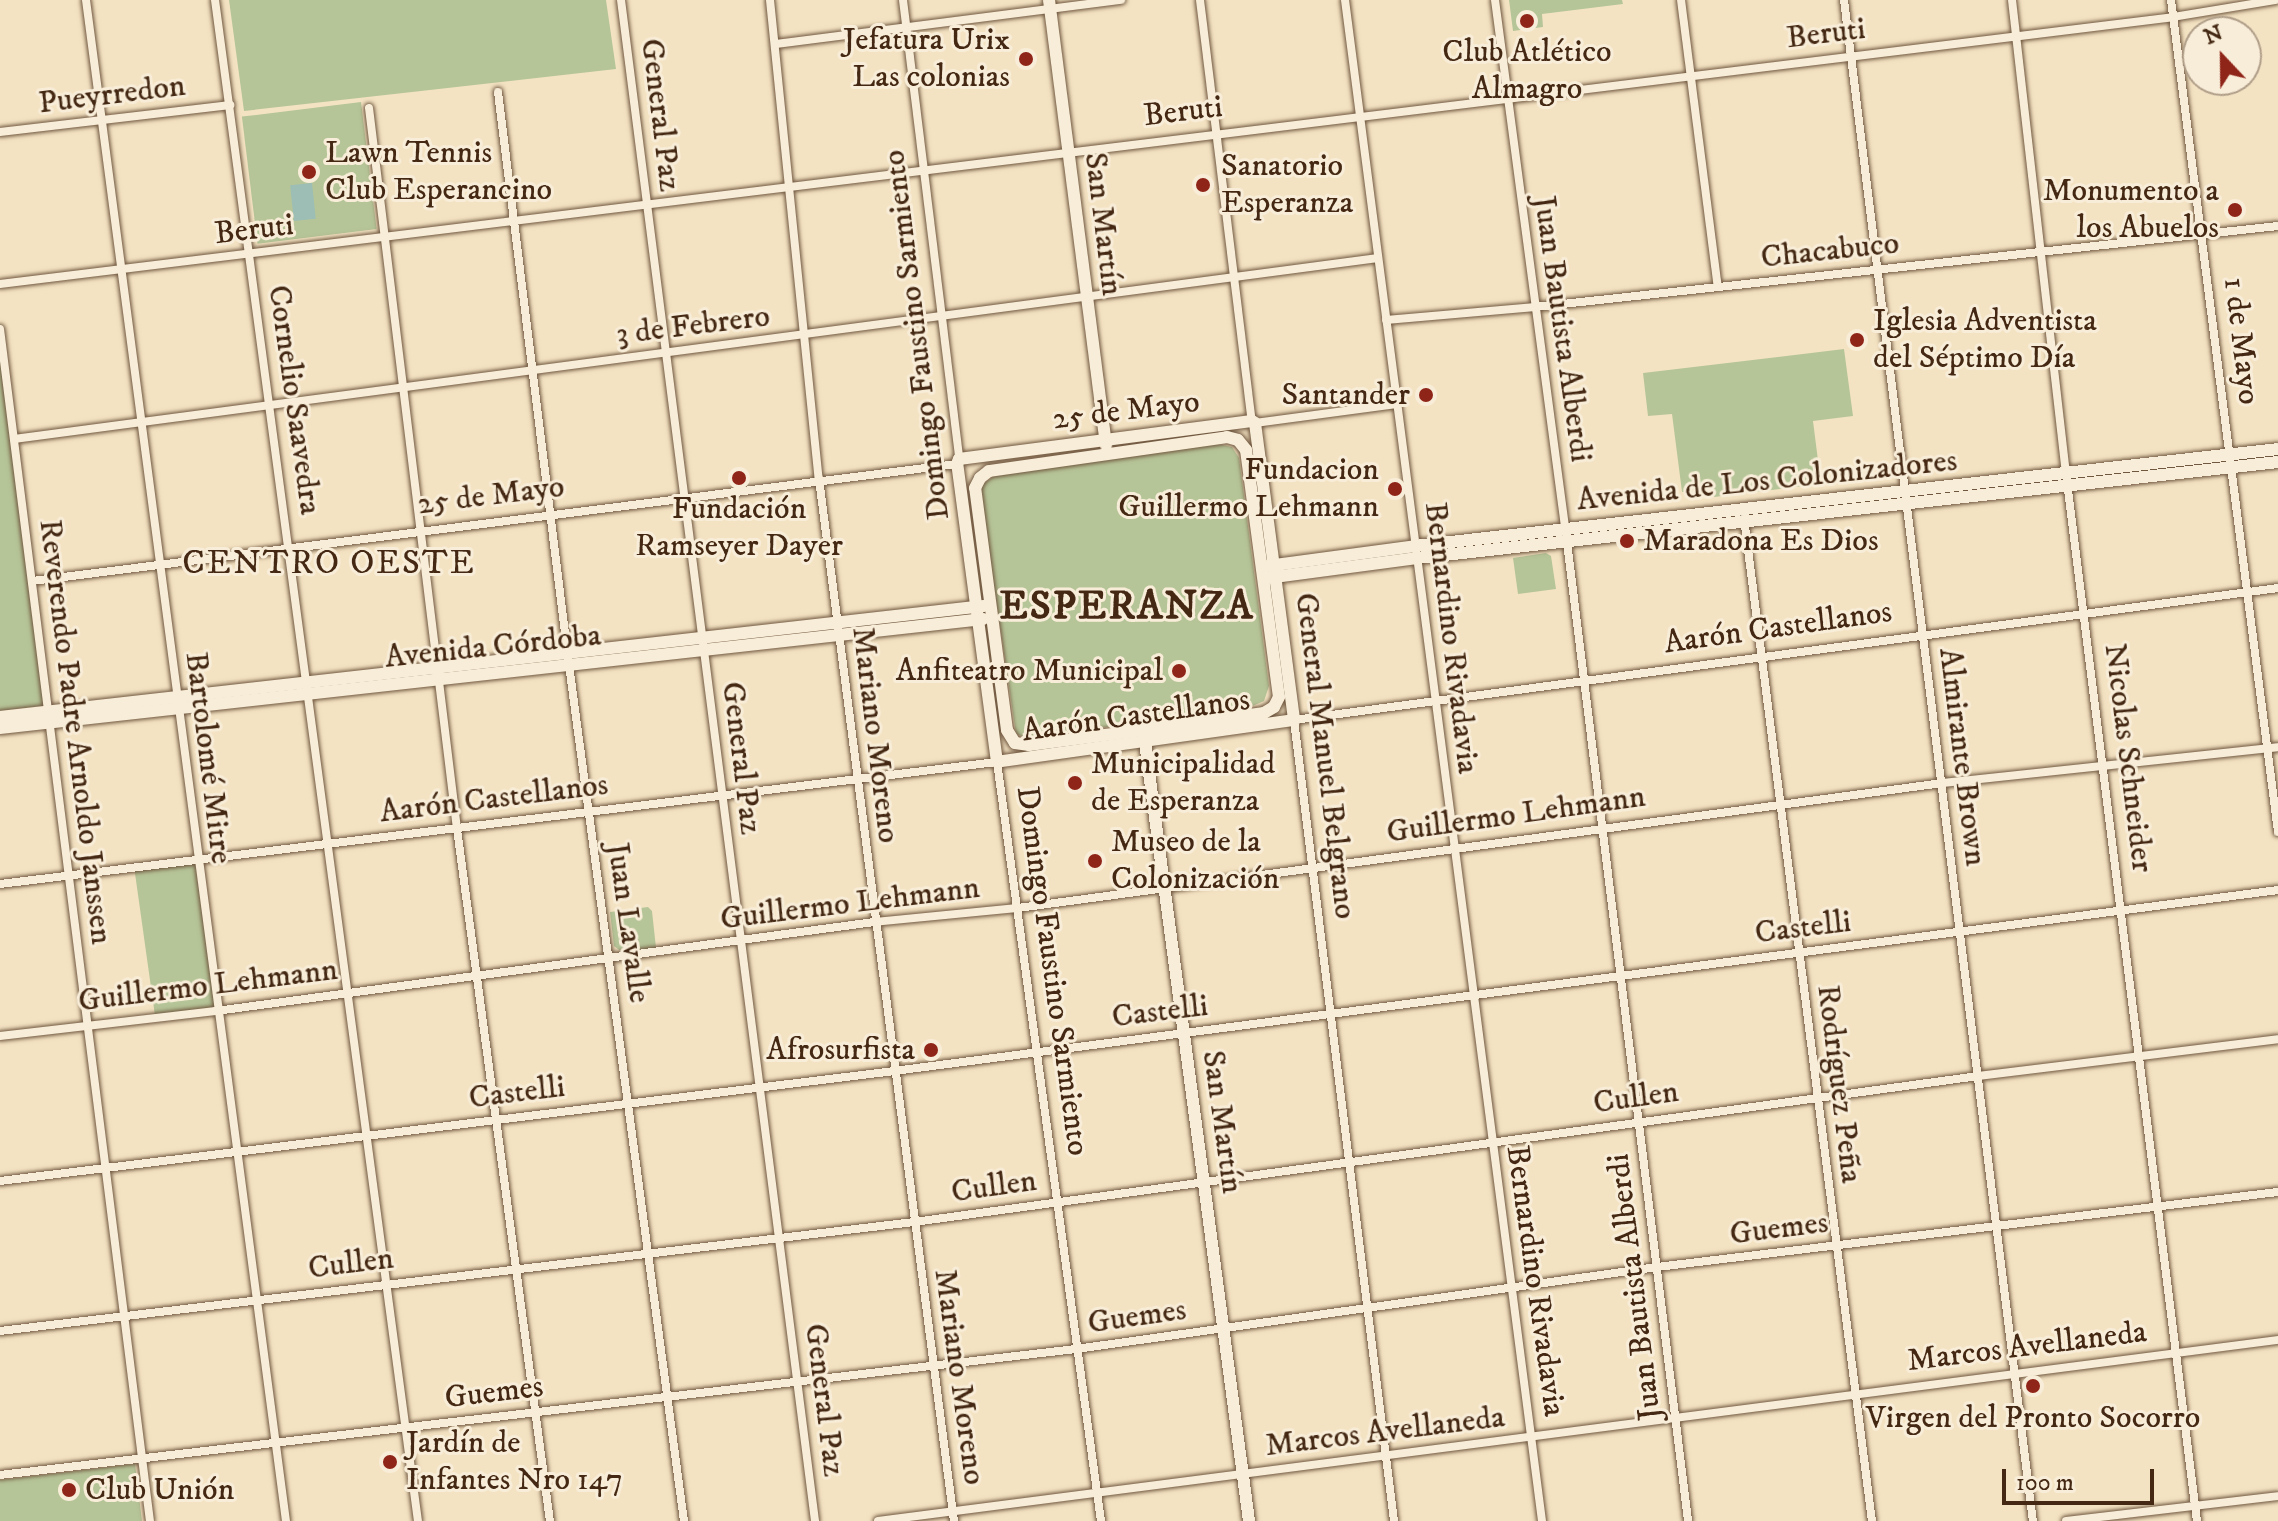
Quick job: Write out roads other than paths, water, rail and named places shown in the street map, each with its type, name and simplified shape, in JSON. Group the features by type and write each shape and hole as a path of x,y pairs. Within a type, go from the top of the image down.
{"main road":[{"name":"San Martín","path":"1049,5 1107,454"},
{"name":"25 de Mayo","path":"958,462 1254,422"},
{"name":"General Manuel Belgrano","path":"1254,422 1279,697 1274,707 1264,713"},
{"name":"25 de Mayo","path":"989,471 1227,437 1243,445"},
{"name":"General Manuel Belgrano","path":"1243,445 1269,572 1294,720"},
{"name":"Avenida de Los Colonizadores","path":"1269,572 1566,536 1744,524 1905,498 2232,460 2278,449"},
{"name":"Avenida de Los Colonizadores","path":"2232,460 2278,462"},
{"name":"Domingo Faustino Sarmiento","path":"958,462 997,762"},
{"name":"Domingo Faustino Sarmiento","path":"989,471 980,478 975,488 1007,730"},
{"name":"Avenida de Los Colonizadores","path":"1566,536 1745,509 1905,498"},
{"name":"Avenida Córdoba","path":"0,717 49,717 992,612"},
{"name":"Aarón Castellanos","path":"997,762 1264,713"},
{"name":"Avenida Córdoba","path":"0,728 49,717"},
{"name":"Aarón Castellanos","path":"1007,730 1015,743 1029,745 1294,720"},
{"name":"San Martín","path":"1144,736 1249,1521"}],"street":[{"name":"Bartolomé Mitre","path":"86,0 216,1011 286,1521"},
{"name":"Cornelio Saavedra","path":"215,0 418,1521"},
{"name":"General Paz","path":"621,0 815,1521"},
{"name":"Mariano Moreno","path":"770,0 819,479 953,1517"},
{"name":"Domingo Faustino Sarmiento","path":"903,0 958,462"},
{"path":"776,44 906,28 1049,5 1121,0"},
{"name":"General Manuel Belgrano","path":"1200,0 1254,422"},
{"name":"Bernardino Rivadavia","path":"1345,0 1542,1521"},
{"name":"Juan Bautista Alberdi","path":"1495,0 1603,827 1688,1521"},
{"path":"1681,0 1718,287"},
{"name":"Almirante Brown","path":"1844,0 2033,1521"},
{"name":"Nicolas Schneider","path":"2012,0 2067,479 2197,1521"},
{"name":"1 de Mayo","path":"2171,0 2248,592 2273,748 2278,832"},
{"name":"Beruti","path":"0,284 788,189 1217,132 2173,17 2276,0"},
{"name":"Juan Lavalle","path":"498,92 568,660 684,1521"},
{"name":"Pueyrredon","path":"0,132 230,105"},
{"path":"369,108 457,829 550,1521"},
{"name":"Chacabuco","path":"1386,320 1535,307 2278,226"},
{"name":"3 de Febrero","path":"14,439 804,337 1378,258"},
{"name":"Reverendo Padre Arnoldo Janssen","path":"0,329 150,1521"},
{"name":"25 de Mayo","path":"1254,422 1397,404"},
{"name":"25 de Mayo","path":"32,581 958,462"},
{"name":"Rodríguez Peña","path":"1745,509 1744,524 1760,657 1872,1521"},
{"name":"Aarón Castellanos","path":"1294,720 2278,588"},
{"name":"General Manuel Belgrano","path":"1294,720 1394,1521"},
{"name":"Guillermo Lehmann","path":"0,1036 216,1011 874,922 1018,908 1942,783 2273,748"},
{"name":"Domingo Faustino Sarmiento","path":"997,762 1101,1521"},
{"name":"Aarón Castellanos","path":"0,884 997,762"},
{"name":"Castelli","path":"0,1181 894,1071 2278,890"},
{"name":"Cullen","path":"0,1331 914,1222 1978,1076 2278,1039"},
{"name":"Guemes","path":"0,1475 1076,1349 1657,1267 2278,1192"},
{"name":"Marcos Avellaneda","path":"878,1521 953,1517 1098,1493 2278,1340"},
{"path":"2066,1521 2278,1496"}],"water":[{"path":"312,183 316,219 294,221 290,185"}],"place":[{"name":"Club Atlético Almagro","path":"1527,21"},
{"name":"Jefatura Urix Las colonias","path":"1026,59"},
{"name":"Lawn Tennis Club Esperancino","path":"309,172"},
{"name":"Sanatorio Esperanza","path":"1203,185"},
{"name":"Monumento a los Abuelos","path":"2235,210"},
{"name":"Iglesia Adventista del Séptimo Día","path":"1857,340"},
{"name":"Santander","path":"1426,395"},
{"name":"Fundación Ramseyer Dayer","path":"739,478"},
{"name":"Fundacion Guillermo Lehmann","path":"1395,489"},
{"name":"Maradona Es Dios","path":"1627,541"},
{"name":"Anfiteatro Municipal","path":"1179,671"},
{"name":"Municipalidad de Esperanza","path":"1075,783"},
{"name":"Museo de la Colonización","path":"1095,861"},
{"name":"Afrosurfista","path":"931,1050"},
{"name":"Virgen del Pronto Socorro","path":"2033,1386"},
{"name":"Jardín de Infantes Nro 147","path":"390,1462"},
{"name":"Club Unión","path":"69,1490"}],"district":[{"name":"CENTRO OESTE","path":"329,564"},
{"name":"ESPERANZA","path":"1127,607"}]}
